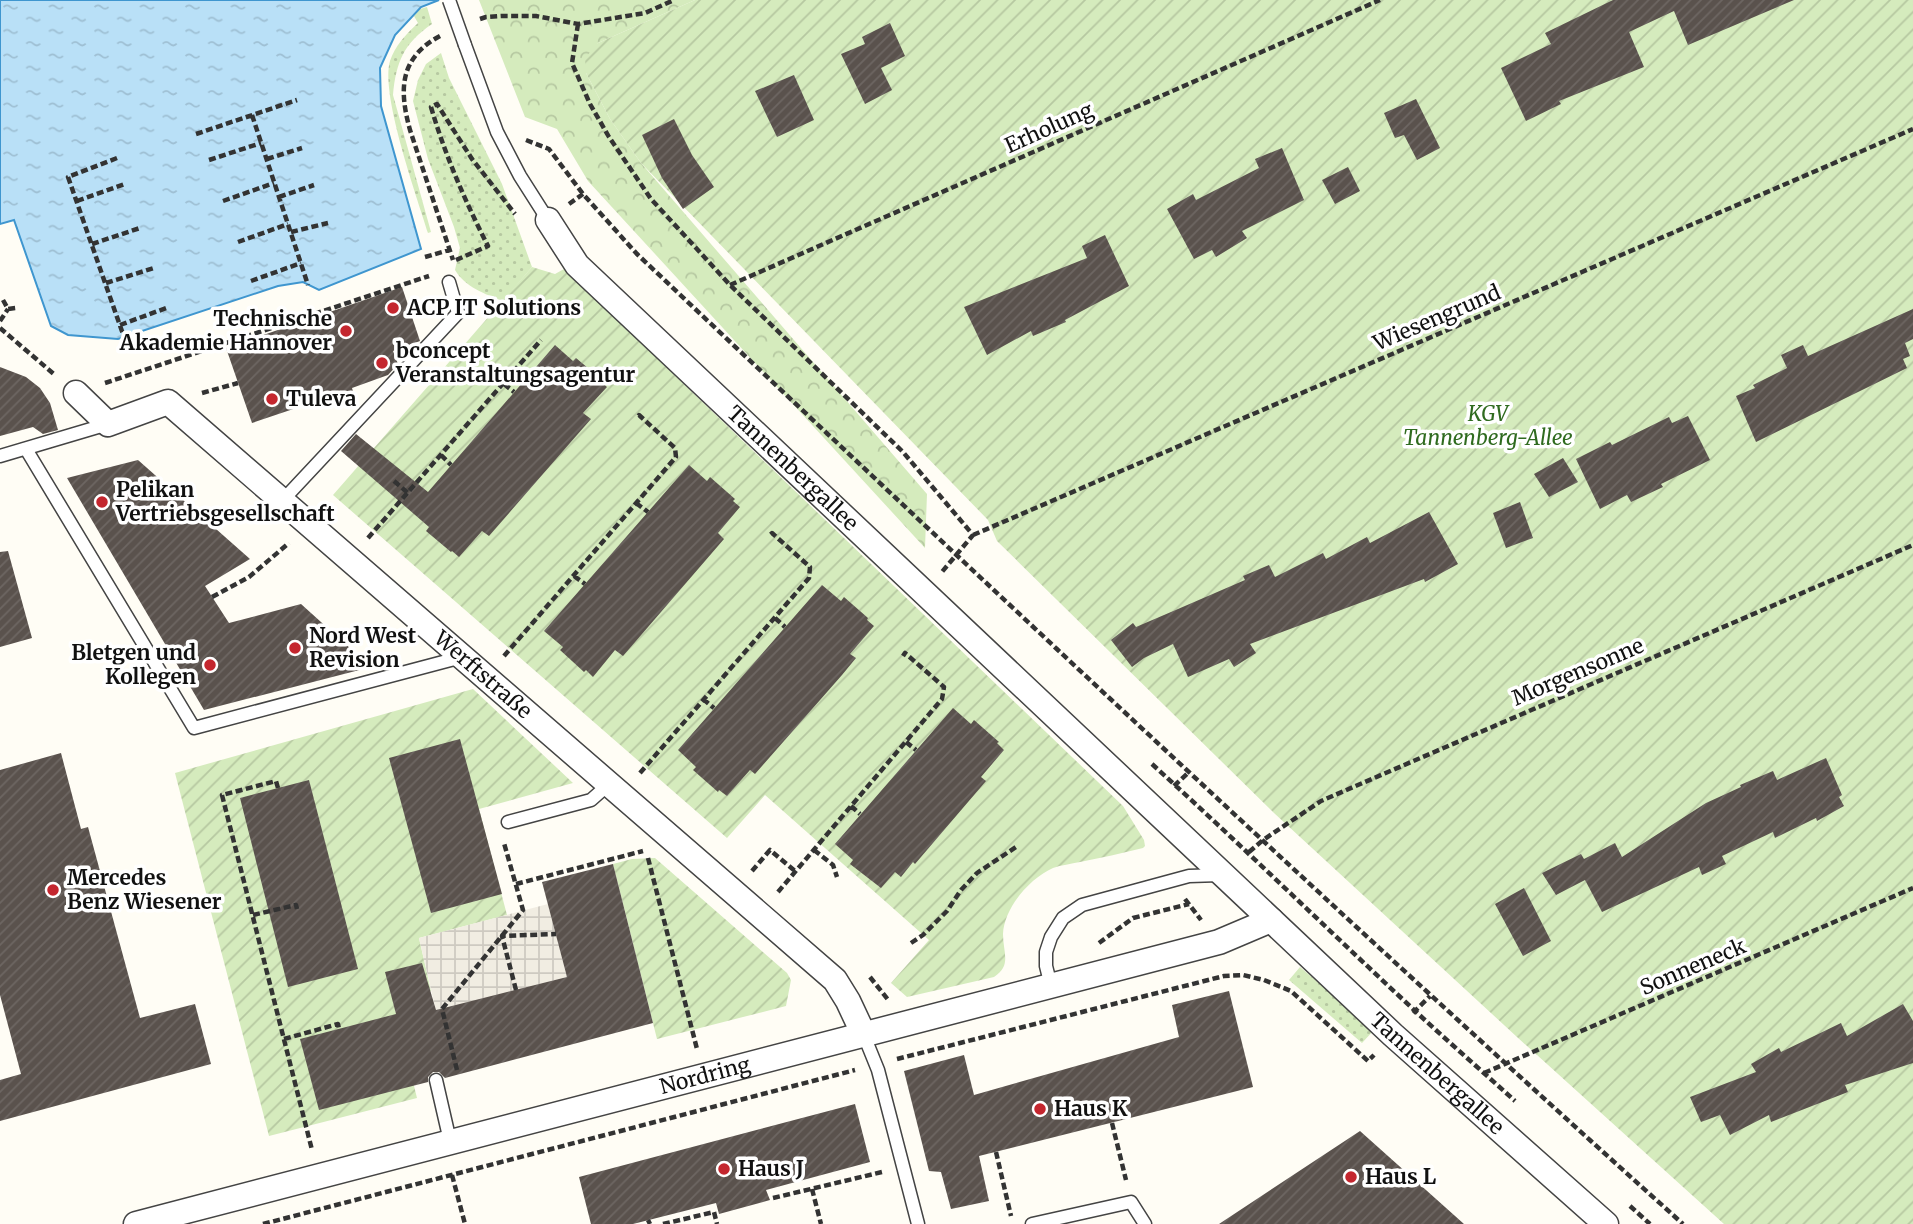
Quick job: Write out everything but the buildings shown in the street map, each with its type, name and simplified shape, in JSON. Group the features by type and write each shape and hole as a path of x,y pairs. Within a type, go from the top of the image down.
{"street":[{"name":"Tannenbergallee","path":"548,220 577,265 1393,1035 1606,1224"},
{"path":"76,393 108,424"},
{"name":"Werftstraße","path":"108,424 168,402 835,980 863,1033"},
{"name":"Nordring","path":"136,1224 1219,942 1271,920"}],"lane":[{"name":"Tannenbergallee","path":"449,0 497,132 520,176 548,220"},
{"path":"283,500 458,313 449,282"},
{"path":"0,456 108,424"},
{"path":"26,449 194,728 462,657"},
{"path":"508,822 591,800 615,789"},
{"path":"1051,986 1046,952 1051,937 1063,918 1082,905 1189,876 1223,875"},
{"path":"863,1033 878,1070 918,1224"},
{"path":"436,1080 450,1141"},
{"path":"1032,1224 1131,1202 1145,1224"}],"path":[{"name":"Erholung","path":"730,285 1380,0"},
{"path":"578,24 572,63 590,104 609,137 651,199 730,285 904,452 973,536 923,592"},
{"path":"196,134 297,100"},
{"path":"453,261 488,246 468,207 443,146 431,107 437,104 472,159 522,224"},
{"path":"252,115 308,285"},
{"name":"Wiesengrund","path":"973,536 1913,129"},
{"path":"497,132 549,149 583,194 637,254 1263,840 1683,1224"},
{"path":"209,160 261,143"},
{"path":"267,159 302,148"},
{"path":"117,158 68,177 124,337"},
{"path":"223,201 274,183"},
{"path":"77,201 125,184"},
{"path":"279,197 314,185"},
{"path":"291,232 328,223"},
{"path":"238,242 288,224"},
{"path":"92,244 140,228"},
{"path":"425,257 449,250"},
{"path":"251,281 300,262"},
{"path":"106,284 155,268"},
{"path":"0,328 76,393 425,278"},
{"path":"3,300 8,309"},
{"path":"120,325 169,307"},
{"path":"0,321 8,309 16,308"},
{"path":"368,538 541,340"},
{"path":"504,384 514,392"},
{"path":"505,656 676,457 675,448 639,415 636,418"},
{"path":"441,455 451,465"},
{"path":"394,481 408,493"},
{"path":"636,503 648,512"},
{"path":"212,597 248,577 310,525"},
{"path":"615,789 703,699 809,578 810,567 772,533 769,536"},
{"name":"Morgensonne","path":"1263,840 1321,801 1913,545"},
{"path":"574,576 585,584"},
{"path":"775,618 785,627"},
{"path":"759,914 942,699 944,687 905,653 903,656"},
{"path":"703,699 714,708"},
{"path":"905,742 916,750"},
{"path":"278,788 276,780 222,795 319,1176"},
{"path":"850,806 860,814"},
{"path":"458,1072 442,1009 523,910 499,825 508,822"},
{"path":"911,943 947,911 976,873 1016,847"},
{"path":"516,884 646,850 704,1075"},
{"path":"752,871 770,850 796,871"},
{"path":"814,850 833,865 837,877"},
{"path":"1171,880 1243,975"},
{"name":"Sonneneck","path":"1484,1073 1913,888"},
{"path":"1295,897 1523,1109"},
{"path":"1091,948 1133,918 1190,904"},
{"path":"253,915 296,905 297,909"},
{"path":"502,936 556,934"},
{"path":"502,936 516,989"},
{"path":"284,1038 338,1024 339,1029"},
{"path":"1112,1123 1131,1202"},
{"path":"996,1152 1013,1224"},
{"path":"772,1198 903,1167"},
{"path":"452,1175 465,1224"},
{"path":"812,1189 821,1224"},
{"path":"1621,1197 1650,1224"},
{"path":"663,1224 714,1212 717,1224"}],"green space":[{"path":"479,0 695,0 598,43 586,73 610,119 641,163 927,494 925,548 588,181 557,129 525,117"},
{"name":"KGV Tannenberg-Allee","path":"695,0 1913,0 1913,1224 1724,1224 1274,813 997,541 988,520 641,163 610,119 586,73 585,58 598,43"},
{"path":"427,7 432,24 415,38 403,54 396,73 393,95 431,232 428,233 401,146 388,76 395,50 418,23 414,16 420,9"},
{"path":"441,53 449,78 502,184 532,267 503,301 470,285 455,270 460,248 428,159 413,101 418,80 426,64"},
{"path":"532,267 555,274 564,269 1123,806 1145,846 1056,867 1027,886 1013,904 1004,924 1005,963 994,977 907,997 891,983 929,940 765,795 727,838 333,495"},
{"path":"473,689 573,783 479,809 507,915 419,938 431,991 393,1001 417,1098 269,1136 175,773"},
{"path":"655,858 787,973 791,980 786,1006 657,1039 613,864 632,859"},
{"path":"1300,967 1374,1030 1362,1043 1289,980"}],"shaded area":[{"path":"548,904 567,977 436,1011 419,938"}],"water":[{"path":"0,0 439,0 421,7 395,35 380,68 381,106 421,249 319,290 303,282 278,286 118,339 68,335 51,326 14,220 0,224"}],"place":[{"name":"ACP IT Solutions","path":"393,308"},
{"name":"Technische Akademie Hannover","path":"346,331"},
{"name":"bconcept Veranstaltungsagentur","path":"382,363"},
{"name":"Tuleva","path":"272,399"},
{"name":"Pelikan Vertriebsgesellschaft","path":"102,502"},
{"name":"Nord West Revision","path":"295,648"},
{"name":"Bletgen und Kollegen","path":"210,665"},
{"name":"Mercedes Benz Wiesener","path":"53,890"},
{"name":"Haus K","path":"1040,1109"},
{"name":"Haus J","path":"724,1169"},
{"name":"Haus L","path":"1351,1177"}]}
